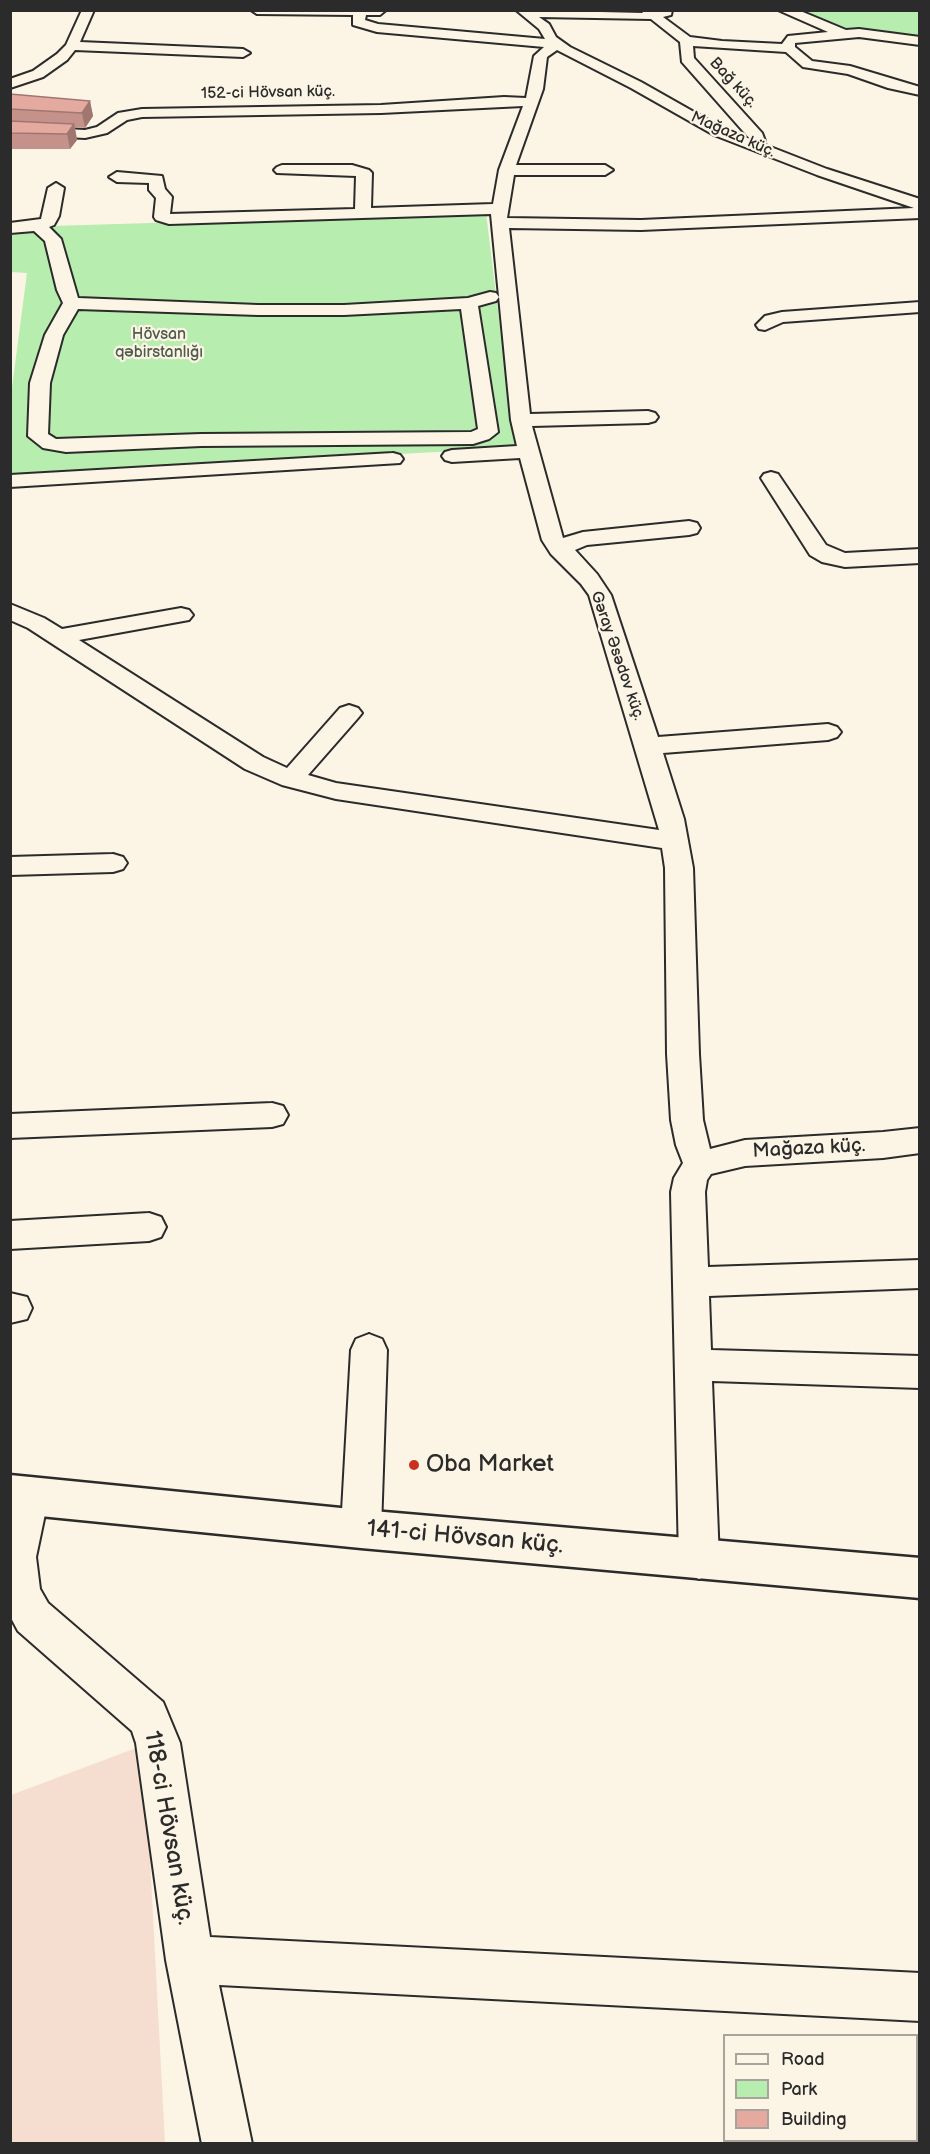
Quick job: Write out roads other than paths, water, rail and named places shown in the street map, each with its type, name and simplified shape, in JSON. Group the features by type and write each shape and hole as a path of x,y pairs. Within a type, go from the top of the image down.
{"main road":[{"name":"141-ci Hövsan küç.","path":"20,1495 361,1529 920,1578"}],"street":[{"path":"10,84 38,74 51,66 83,31 88,10"},
{"path":"257,10 360,12 390,10"},
{"path":"524,12 650,13 679,10"},
{"path":"783,10 847,34"},
{"path":"360,12 358,22 377,28 555,44"},
{"path":"524,12 544,27 555,44"},
{"path":"650,13 686,40 760,48 789,48 808,64 850,70 920,91"},
{"path":"789,48 788,42 793,39 847,34 886,35 916,45"},
{"name":"Bağ küç.","path":"686,40 687,59 757,136 758,141 752,145"},
{"name":"Gəray Əsədov küç.","path":"555,44 540,56 536,89 500,216 521,420 553,540 589,579 600,595 671,819 679,868 683,1053 687,1120 692,1145 700,1164"},
{"name":"Mağaza küç.","path":"555,44 574,56 636,85 719,132 919,206"},
{"path":"72,45 243,53"},
{"name":"152-ci Hövsan küç.","path":"10,130 85,134 102,130 123,116 131,114 234,105 294,103 389,109 504,101 531,102"},
{"path":"518,157 605,170"},
{"path":"282,170 360,171 364,173 363,213"},
{"path":"117,177 157,179 157,190 164,197 162,217 363,213 500,216 641,225 919,206"},
{"path":"329,186 364,182"},
{"path":"10,228 38,226 48,222 56,188"},
{"path":"238,217 243,198"},
{"path":"673,204 708,239"},
{"path":"38,226 53,239 66,290 72,303"},
{"path":"72,303 258,310 344,310 469,303 495,296 508,296"},
{"path":"72,303 54,335 40,383 38,436 50,444 66,446 201,440 473,438 482,435 488,432 469,303"},
{"path":"765,326 771,320 782,317 920,307"},
{"path":"521,420 648,417"},
{"path":"10,481 528,451"},
{"path":"771,478 818,550 830,557 845,560 920,556"},
{"path":"559,549 583,539 689,528"},
{"path":"10,611 36,623 254,763 291,779 336,791 399,802 675,841"},
{"path":"58,637 181,615"},
{"path":"291,779 349,713"},
{"path":"647,746 828,732"},
{"path":"10,866 114,863"},
{"path":"10,1126 273,1115"},
{"name":"Mağaza küç.","path":"700,1164 745,1152 883,1145 920,1140"},
{"path":"699,1560 688,1192 692,1178 700,1164"},
{"path":"10,1235 149,1227"},
{"path":"690,1282 920,1274"},
{"path":"361,1529 369,1350"},
{"path":"693,1365 920,1372"},
{"name":"118-ci Hövsan küç.","path":"20,1495 16,1557 20,1593 33,1617 148,1717 159,1743 190,1960 227,2144"},
{"path":"190,1960 920,1997"}],"place":[{"name":"Oba Market","path":"414,1465"}],"park label":[{"name":"Hövsan qəbirstanlığı","path":"159,344"}]}
